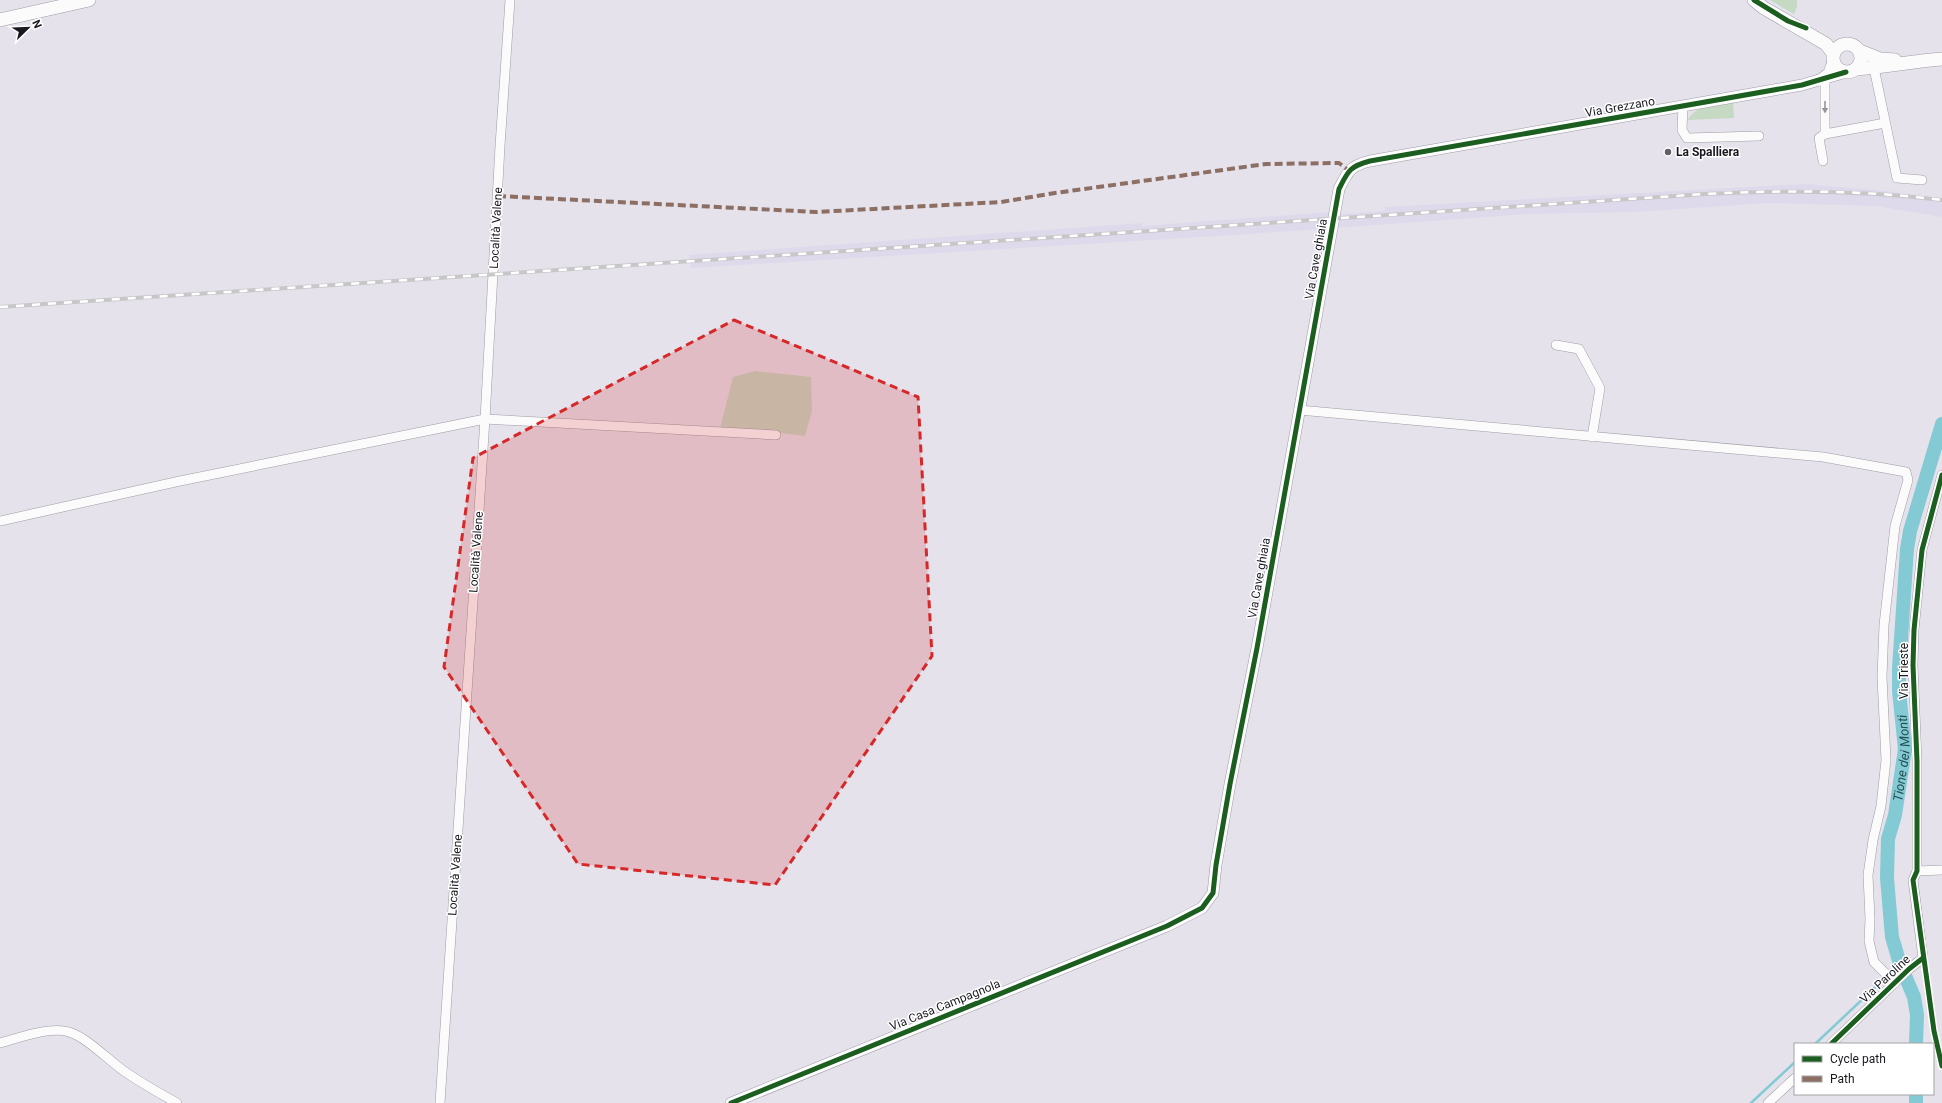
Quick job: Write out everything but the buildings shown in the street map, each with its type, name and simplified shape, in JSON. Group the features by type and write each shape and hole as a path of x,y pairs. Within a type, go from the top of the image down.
{"main road":[{"path":"0,20 89,0"},
{"path":"1754,0 1788,21 1826,44 1838,69 1851,71 1868,58 1854,45 1845,44 1788,21"},
{"path":"1833,57 1838,47 1845,44"},
{"name":"Via Grezzano","path":"1851,71 1868,58 1909,62 1942,59"}],"street":[{"name":"Località Valene","path":"440,1103 485,419 500,146 510,0"},
{"path":"1825,134 1822,80 1829,73 1833,57"},
{"path":"1868,58 1885,123 1897,178 1922,180"},
{"name":"Via Grezzano","path":"1335,210 1339,189 1348,170 1358,164 1822,80 1851,71"},
{"path":"1683,106 1682,130 1687,138 1759,136"},
{"path":"1823,161 1819,138 1825,134 1885,123"},
{"name":"Via Cave ghiaia","path":"1167,926 1202,908 1213,893 1216,865 1230,784 1335,210"},
{"path":"1556,345 1579,349 1600,388 1592,437"},
{"path":"1299,410 1823,457 1906,472 1908,480 1895,526 1884,625 1882,677 1886,760 1881,806 1873,840 1868,875 1870,919 1869,941 1874,962 1895,983"},
{"path":"0,521 180,481 485,419 776,435"},
{"name":"Via Trieste","path":"1917,871 1917,761 1913,665 1914,630 1922,550 1942,475"},
{"path":"1917,871 1942,870"},
{"name":"Via Paroline","path":"1832,1043 1909,968 1923,958 1913,880 1917,871"},
{"name":"Via Casa Campagnola","path":"731,1103 1167,926"},
{"path":"0,1043 56,1030 69,1032 82,1039 124,1071 177,1103"},
{"path":"1768,1103 1794,1079"}],"highlighted area":[{"path":"734,320 918,397 932,656 775,885 578,864 444,667 473,458"}],"shaded area":[{"path":"1804,184 1887,191 1942,199 1942,217 1876,206 1767,203 1635,212 1528,214 1235,235 691,268 689,255 1142,223 1142,226 1331,212 1330,215 1385,211 1385,207"}],"green space":[{"path":"1770,0 1797,0 1797,7 1794,14"},
{"path":"1733,103 1734,118 1688,120 1701,108"},
{"path":"755,371 811,377 812,411 805,436 763,431 720,429 733,377"}],"waterway":[{"name":"Tione dei Monti","path":"1916,1043 1917,1015 1914,997 1900,964 1892,937 1887,878 1888,839 1895,815 1905,749 1899,691 1899,668 1907,549 1910,531 1942,424"},
{"path":"1816,1043 1884,979"},
{"path":"1751,1103 1794,1063"},
{"name":"Tione dei Monti","path":"1916,1095 1916,1103"}],"railway":[{"path":"0,307 1705,194 1824,192 1883,194 1942,200"}],"marked path":[{"path":"498,196 817,212 1001,202 1055,193 1266,164 1339,163 1348,170"}],"cycle path":[{"path":"1754,0 1788,21 1806,28"},
{"path":"731,1103 1167,926 1202,908 1213,893 1216,865 1230,784 1257,648 1339,189 1350,170 1358,165 1370,161 1802,85 1846,72"},
{"path":"1942,475 1922,550 1914,630 1913,665 1917,761 1917,871 1913,880 1934,1031 1942,1066"},
{"path":"1832,1043 1909,969 1923,958"}],"place":[{"name":"La Spalliera","path":"1668,152"}]}
